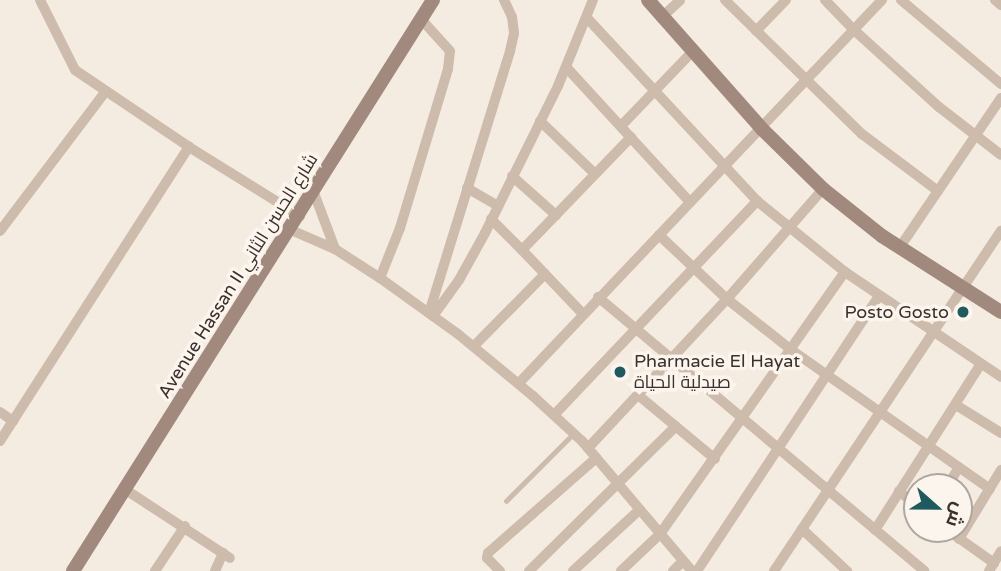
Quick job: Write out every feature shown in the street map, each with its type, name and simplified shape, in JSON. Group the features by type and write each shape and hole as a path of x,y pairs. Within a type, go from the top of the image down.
{"main road":[{"name":"Avenue Hassan II شارع الحسن الثاني","path":"73,571 300,216 433,0"},
{"path":"648,0 691,53 823,189 900,247 1001,312"}],"street":[{"path":"40,0 75,70 189,147 300,216"},
{"path":"431,314 459,280 498,206 566,68 588,19 593,0"},
{"path":"661,18 680,0"},
{"path":"725,0 862,134 938,191"},
{"path":"756,31 786,0"},
{"path":"825,0 854,30 975,136 1001,155"},
{"path":"519,383 882,0"},
{"path":"901,0 1001,84"},
{"path":"995,0 1001,5"},
{"path":"431,314 514,33 506,1"},
{"path":"380,278 404,216 448,69 450,51 421,19"},
{"path":"588,19 757,201 845,272 932,334 1001,377"},
{"path":"621,127 691,53"},
{"path":"566,68 690,202"},
{"path":"0,231 105,92"},
{"path":"900,247 1001,99"},
{"path":"540,121 596,174"},
{"path":"522,250 631,137"},
{"path":"0,442 189,147"},
{"path":"512,176 556,215"},
{"path":"467,188 498,206"},
{"path":"588,447 727,299 823,189"},
{"path":"314,193 335,249"},
{"path":"555,414 757,201"},
{"path":"491,219 583,314"},
{"path":"290,230 335,249 380,278 474,346 519,383 575,432 639,510 694,571 879,296"},
{"path":"774,571 1001,231"},
{"path":"659,235 727,299 790,349 990,489"},
{"path":"621,571 660,534 845,272"},
{"path":"474,346 545,274"},
{"path":"598,297 924,571"},
{"path":"875,530 980,365"},
{"path":"638,395 715,458"},
{"path":"956,405 1001,433"},
{"path":"0,412 13,421"},
{"path":"529,571 676,426"},
{"path":"500,571 487,558 488,553 596,458"},
{"path":"955,473 959,467"},
{"path":"973,516 1001,470"},
{"path":"126,490 185,526 227,556 215,571"},
{"path":"899,491 903,494"},
{"path":"573,571 639,510"},
{"path":"155,571 185,526"},
{"path":"803,529 847,571"},
{"path":"964,543 991,567 1001,553"},
{"path":"673,571 683,561"}],"lane":[{"path":"506,501 575,432"}],"place":[{"name":"Posto Gosto","path":"963,312"},
{"name":"Pharmacie El Hayat صيدلية الحياة","path":"620,372"}]}
